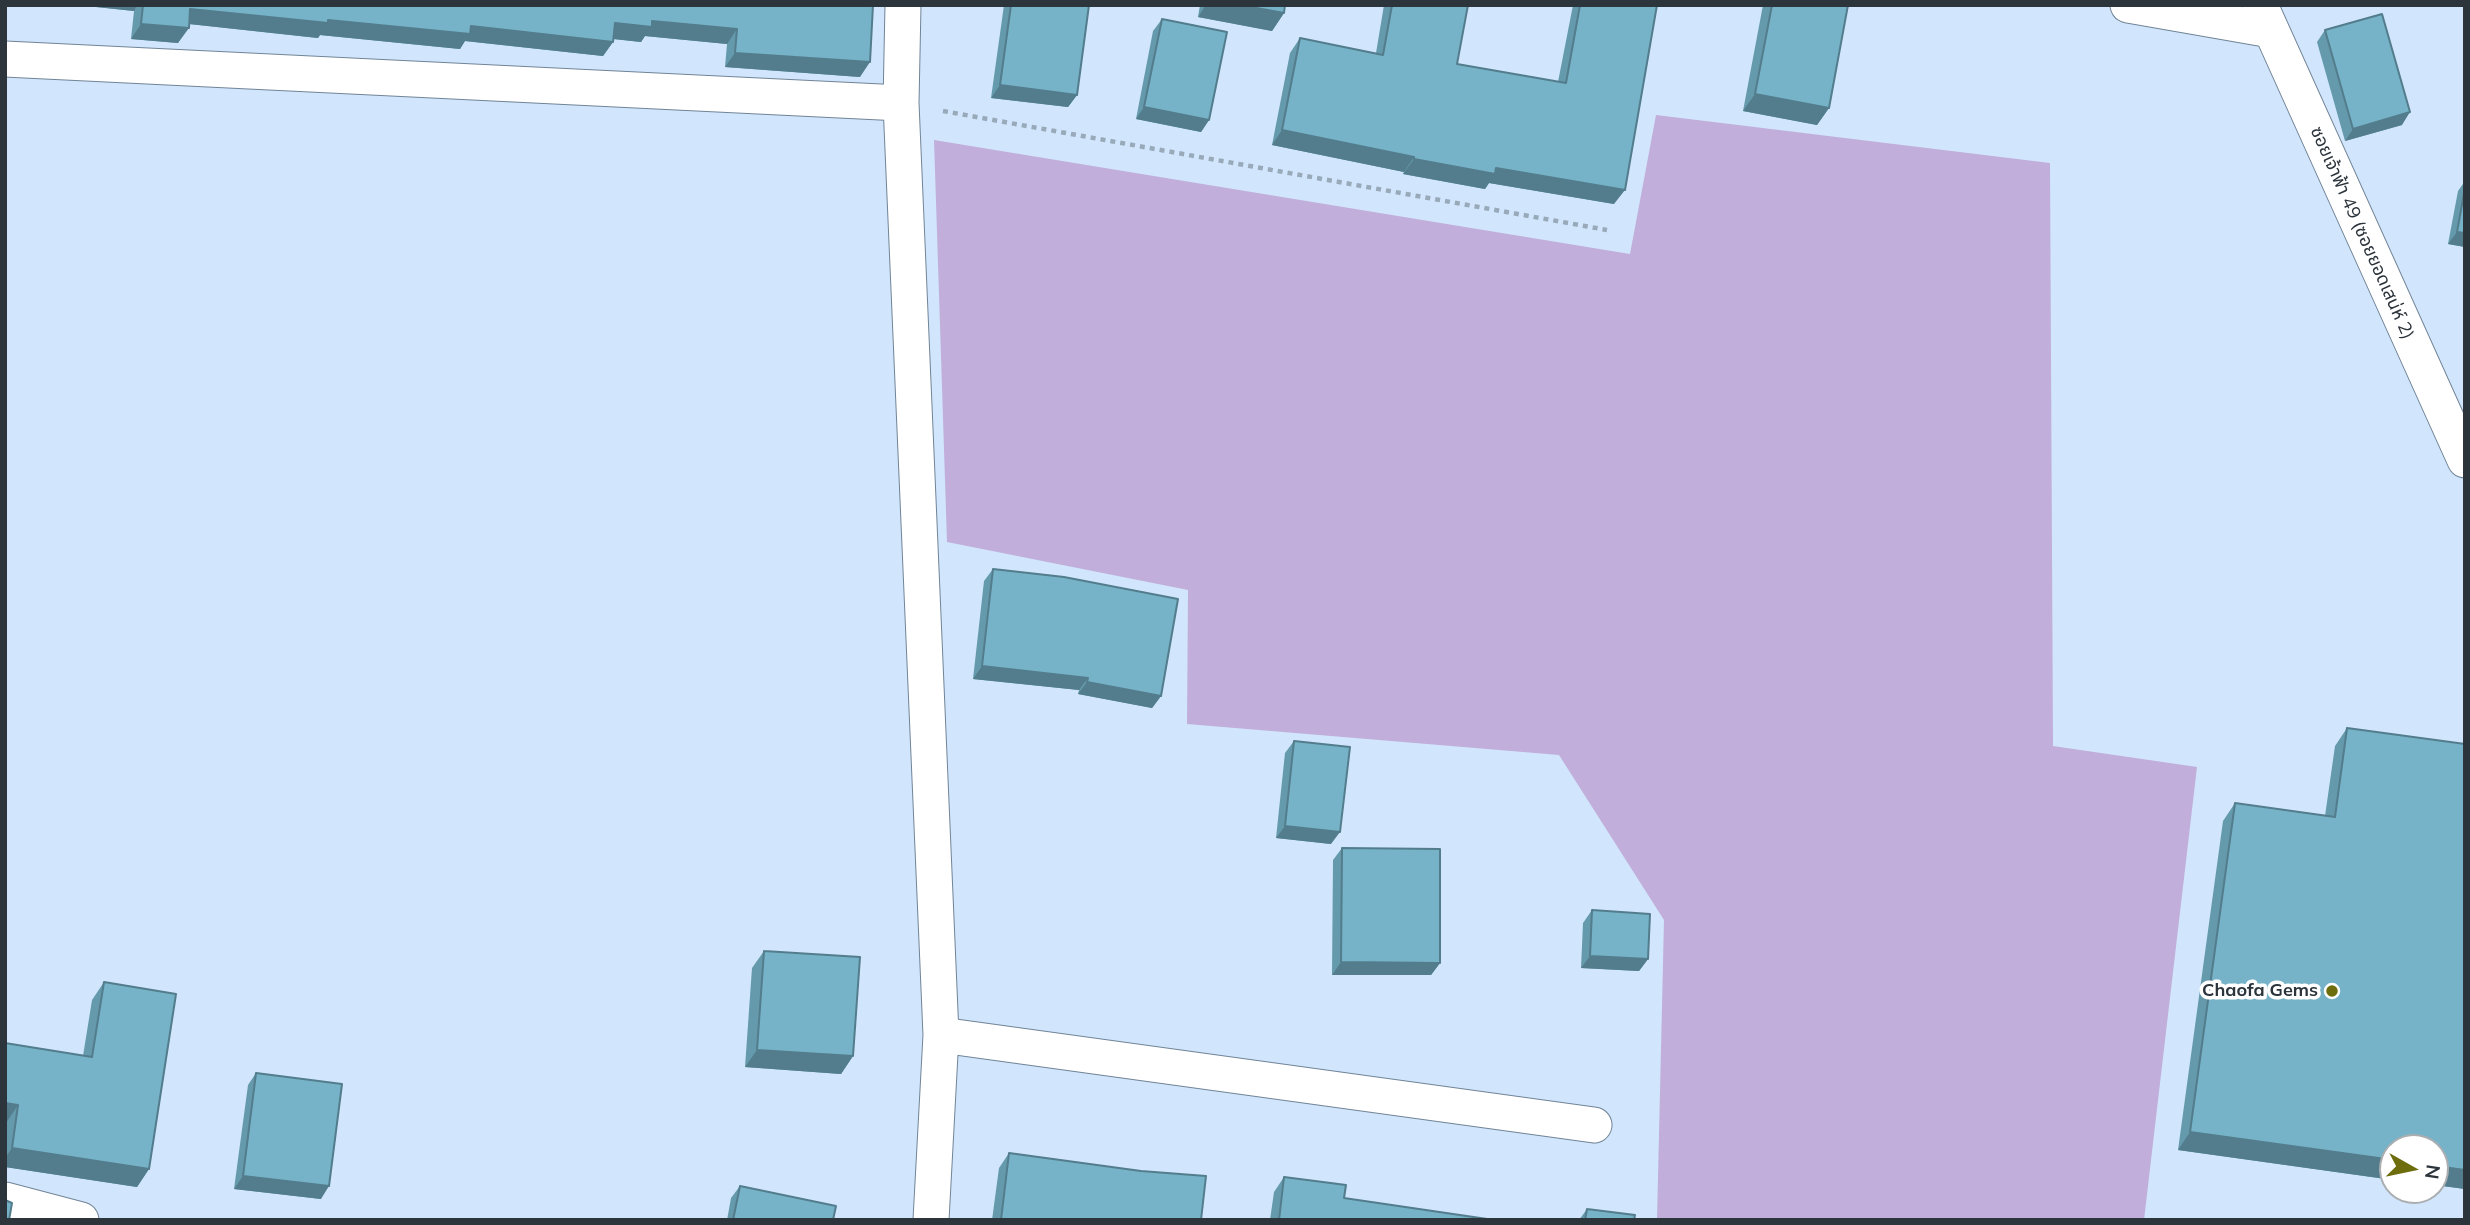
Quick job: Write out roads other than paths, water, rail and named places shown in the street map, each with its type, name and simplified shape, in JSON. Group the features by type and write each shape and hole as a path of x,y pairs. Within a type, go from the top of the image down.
{"street":[{"path":"903,5 901,103 941,1035 932,1220"},
{"path":"2128,5 2266,17"},
{"name":"ซอยเจ้าฟ้า 49 (ซอยยอดเสน่ห์ 2)","path":"2266,17 2465,460"},
{"path":"5,59 901,103"},
{"path":"941,1035 1594,1125"},
{"path":"5,1200 81,1220"}],"place":[{"name":"Chaofa Gems","path":"2332,991"}]}
